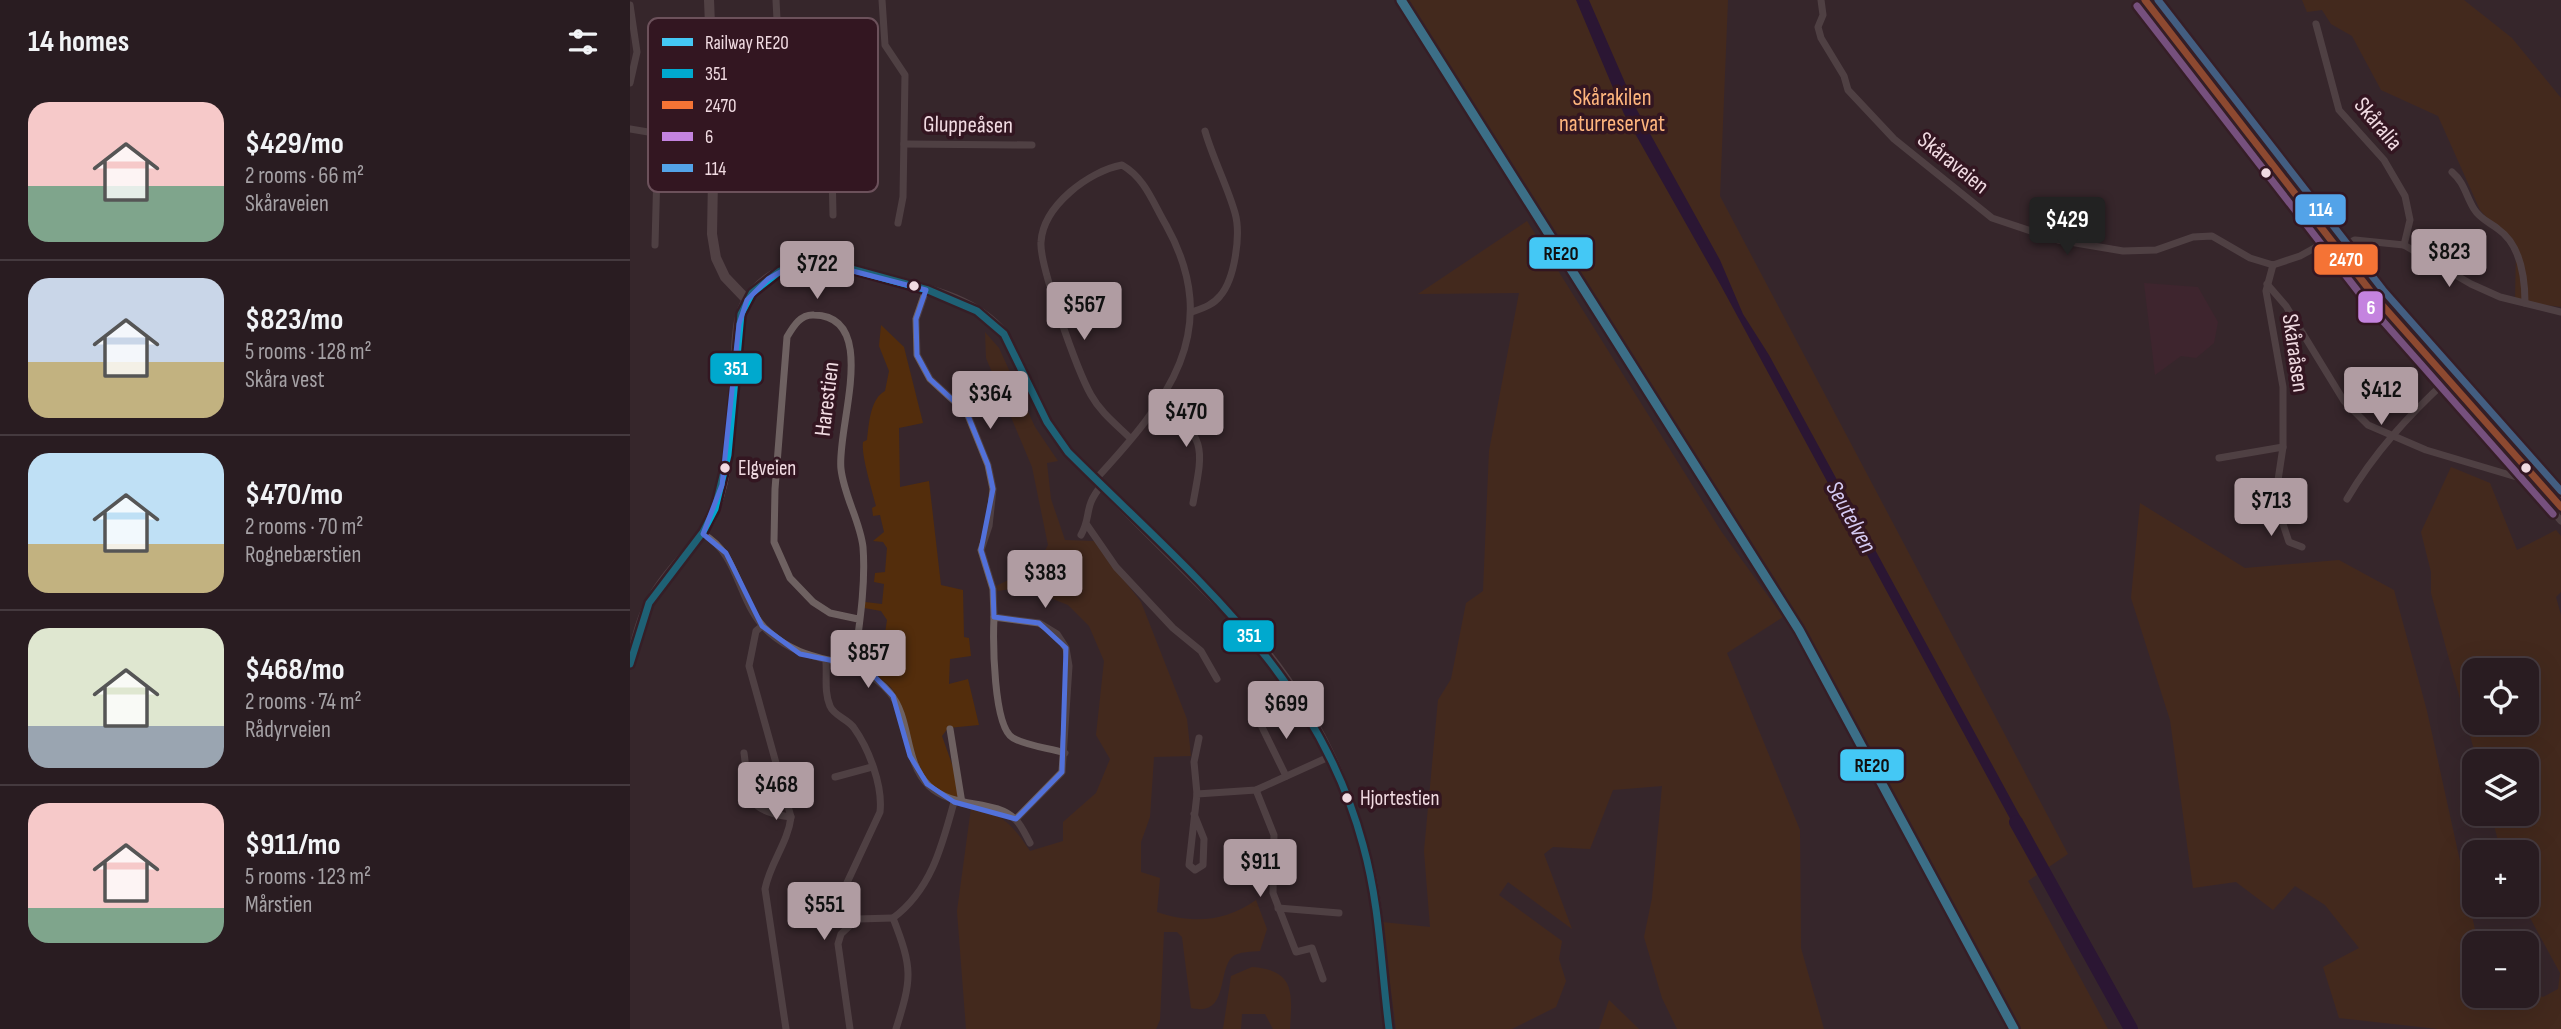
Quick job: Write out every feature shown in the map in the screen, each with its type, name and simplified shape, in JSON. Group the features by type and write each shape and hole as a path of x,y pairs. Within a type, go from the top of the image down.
{"highway":[{"path":"2145,0 2332,244 2447,380 2561,507"},
{"path":"2509,446 2561,493"}],"street":[{"path":"709,0 710,18"},
{"path":"776,0 777,18"},
{"path":"882,0 885,45 905,75 903,197 898,223"},
{"name":"Skåraveien","path":"1821,0 1823,15 1818,27 1821,38 1844,76 1848,89 1894,139 1992,218 2058,240 2123,251 2156,250 2193,236 2212,236 2250,258 2273,265"},
{"path":"630,5 637,52 630,83"},
{"name":"Skåralia","path":"2316,24 2339,110 2384,160 2405,196 2410,220 2404,245"},
{"path":"630,129 648,131"},
{"path":"1192,312 1209,306 1222,295 1230,274 1236,241 1236,215 1205,131"},
{"name":"Gluppeåsen","path":"904,144 1032,145"},
{"path":"1081,536 1087,525 1087,504 1098,483 1161,401 1178,369 1192,312 1184,264 1177,245 1139,177 1122,166 1104,171 1055,206 1045,219 1040,244 1052,291 1090,394 1103,413 1131,439"},
{"path":"2452,172 2460,178 2483,220 2500,230 2512,243 2519,257 2525,303"},
{"path":"655,245 656,192"},
{"path":"711,192 713,246 725,277 747,300"},
{"path":"833,192 833,215"},
{"path":"2273,265 2332,244 2355,240 2404,245 2470,285 2561,312"},
{"path":"630,664 642,618 655,593 703,534 722,485 739,324 747,300 779,271 804,263 830,264 966,303 994,322 1013,348 1052,430 1098,483 1255,639 1295,691 1331,756 1352,805 1371,876 1390,1029"},
{"name":"Skåraåsen","path":"2273,265 2267,284 2283,387 2283,447 2275,500 2289,542 2302,548"},
{"path":"2267,284 2286,306 2354,414 2391,437 2520,478 2531,486 2561,521"},
{"path":"926,290 916,319 917,355 930,379 967,413 988,465 993,489 989,526 981,550 993,589 996,684 1004,730 1012,738 1065,753"},
{"name":"Harestien","path":"854,665 858,619 863,545 841,471 840,447 853,364 851,343 845,330 826,316 810,314 797,321 787,337 774,542 790,579 813,603 830,614 858,619"},
{"path":"2347,499 2391,437 2447,380"},
{"path":"1161,401 1188,424 1200,447 1193,503"},
{"path":"2218,458 2283,447"},
{"path":"1087,525 1116,567 1173,628 1201,651 1217,678"},
{"path":"703,534 726,553 747,604 762,626 800,654 826,662 854,665 876,678 893,696 917,773 939,795 994,809 1016,819 1030,843"},
{"path":"994,617 1039,623 1057,634 1066,648 1069,666 1062,772 1016,819"},
{"path":"762,626 756,631 749,666 791,817 789,832 769,870 765,889 786,1029"},
{"path":"826,662 826,694 831,710 853,725 872,766 881,802 880,812 845,887"},
{"path":"1259,721 1286,776"},
{"path":"850,1029 838,944 841,934 858,919 893,918 928,879 941,852 958,802 950,729"},
{"path":"1194,814 1204,839 1203,865 1195,870 1189,865 1194,814 1196,794 1194,762 1199,738"},
{"path":"744,753 750,796 757,807 768,814 791,817"},
{"path":"1196,794 1256,790 1331,756"},
{"path":"835,778 872,766"},
{"path":"1256,790 1274,835 1273,892 1296,952 1312,948 1318,941"},
{"path":"1278,908 1339,913"},
{"path":"893,918 907,955 911,984 896,1029"},
{"path":"1312,948 1323,979"}],"highlighted area":[{"path":"818,262 926,290 916,319 917,355 930,379 967,413 988,465 993,489 981,550 993,589 994,617 1039,623 1066,648 1062,772 1016,819 954,802 927,784 910,756 893,696 876,678 854,665 800,654 762,626 726,553 703,534 722,485 739,324 747,300 768,279 791,266"}],"shaded area":[{"path":"2144,283 2198,287 2218,322 2214,343 2196,358 2181,356 2155,375"}],"green space":[{"name":"Skårakilen naturreservat","path":"1405,0 1728,0 1720,196 2068,854 2028,881 2108,1029 2018,1029 1771,573 1535,208 1539,205 1530,196"},
{"path":"2302,0 2464,0 2512,38 2561,98 2561,307 2515,301 2516,250 2480,210 2438,116 2381,90 2352,36 2331,24 2322,10 2307,12"},
{"path":"1527,221 1721,531 1783,617 1727,653 1800,830 1801,948 1824,1029 1677,1029 1662,998 1644,937 1652,898 1662,786 1613,790 1590,849 1553,847 1544,854 1572,929 1508,882 1499,895 1562,941 1559,959 1566,981 1556,1007 1512,1029 1396,1029 1382,922 1430,927 1424,851 1438,700 1451,679 1466,603 1483,591 1489,451 1519,293 1418,294"},
{"path":"881,325 904,347 923,423 899,428 900,487 929,481 941,585 963,590 964,637 969,638 971,656 950,659 949,684 968,679 979,725 948,728 942,736 958,781 959,798 943,793 931,784 916,758 895,693 870,671 884,672 887,644 882,644 880,637 885,633 887,620 881,611 864,608 865,602 882,604 884,584 874,582 875,573 885,572 887,548 883,542 873,541 884,532 880,515 873,516 872,508 876,506 863,448 873,406 885,391 889,371 879,346"},
{"path":"985,332 999,348 1035,427 1058,461 1047,463 1051,499 1065,540 1094,541 1141,602 1187,719 1191,756 1154,757 1150,817 1141,842 1141,872 1160,878 1157,912 1183,918 1208,919 1232,913 1256,900 1267,929 1260,951 1232,957 1227,964 1217,1000 1203,1009 1191,1008 1182,937 1177,932 1164,932 1160,1020 1156,1029 966,1029 957,911 971,808 1006,822 1030,851 1063,841 1063,822 1096,793 1110,759 1096,735 1104,661 1089,626 1068,605 1022,587 998,591 996,586 1037,566 1048,545 1032,467 986,358"},
{"path":"2451,467 2490,483 2517,550 2556,530 2561,536 2561,592 2556,597 2561,615 2561,1029 2438,1029 2339,1018 2323,967 2359,948 2325,905 2295,886 2273,910 2236,882 2193,888 2170,720 2131,598 2140,503 2245,568 2339,560 2394,590 2427,711 2462,870 2462,917 2472,917 2475,931 2462,931 2462,1008 2539,1008 2539,996 2543,997 2558,989 2560,973 2530,917 2539,917 2539,840 2498,840 2494,826 2539,826 2539,749 2474,749 2470,735 2539,735 2539,658 2462,658 2462,706 2431,593 2431,572 2421,532"},
{"path":"1252,967 1277,973 1284,979 1290,995 1290,1029 1273,1029 1265,1014 1242,1014 1241,1029 1223,1029 1231,976"},
{"path":"1609,1000 1639,1029 1599,1029"}],"water":[{"path":"1576,0 1589,0 1637,110 1720,260 1743,314 1769,355 2031,836 2021,839 1720,284 1624,114"}],"waterway":[{"name":"Seutelven","path":"2016,822 2131,1029"}],"rail line":[{"name":"RE20","path":"1401,0 1799,630 2014,1029"}],"transit line":[{"name":"2470","path":"2145,0 2375,297 2561,507"},
{"name":"114","path":"2158,0 2383,290 2561,491"},
{"name":"6","path":"2137,6 2367,303 2553,514"},
{"name":"351","path":"630,664 649,603 703,532 715,509 728,455 741,314 752,293 780,271 804,263 840,266 928,290 977,311 1004,334 1047,422 1068,452 1159,540 1244,629 1315,728 1342,784 1369,868 1377,914 1389,1029"}],"place":[{"name":"Elgveien","path":"725,468"},
{"name":"Hjortestien","path":"1347,798"}]}
